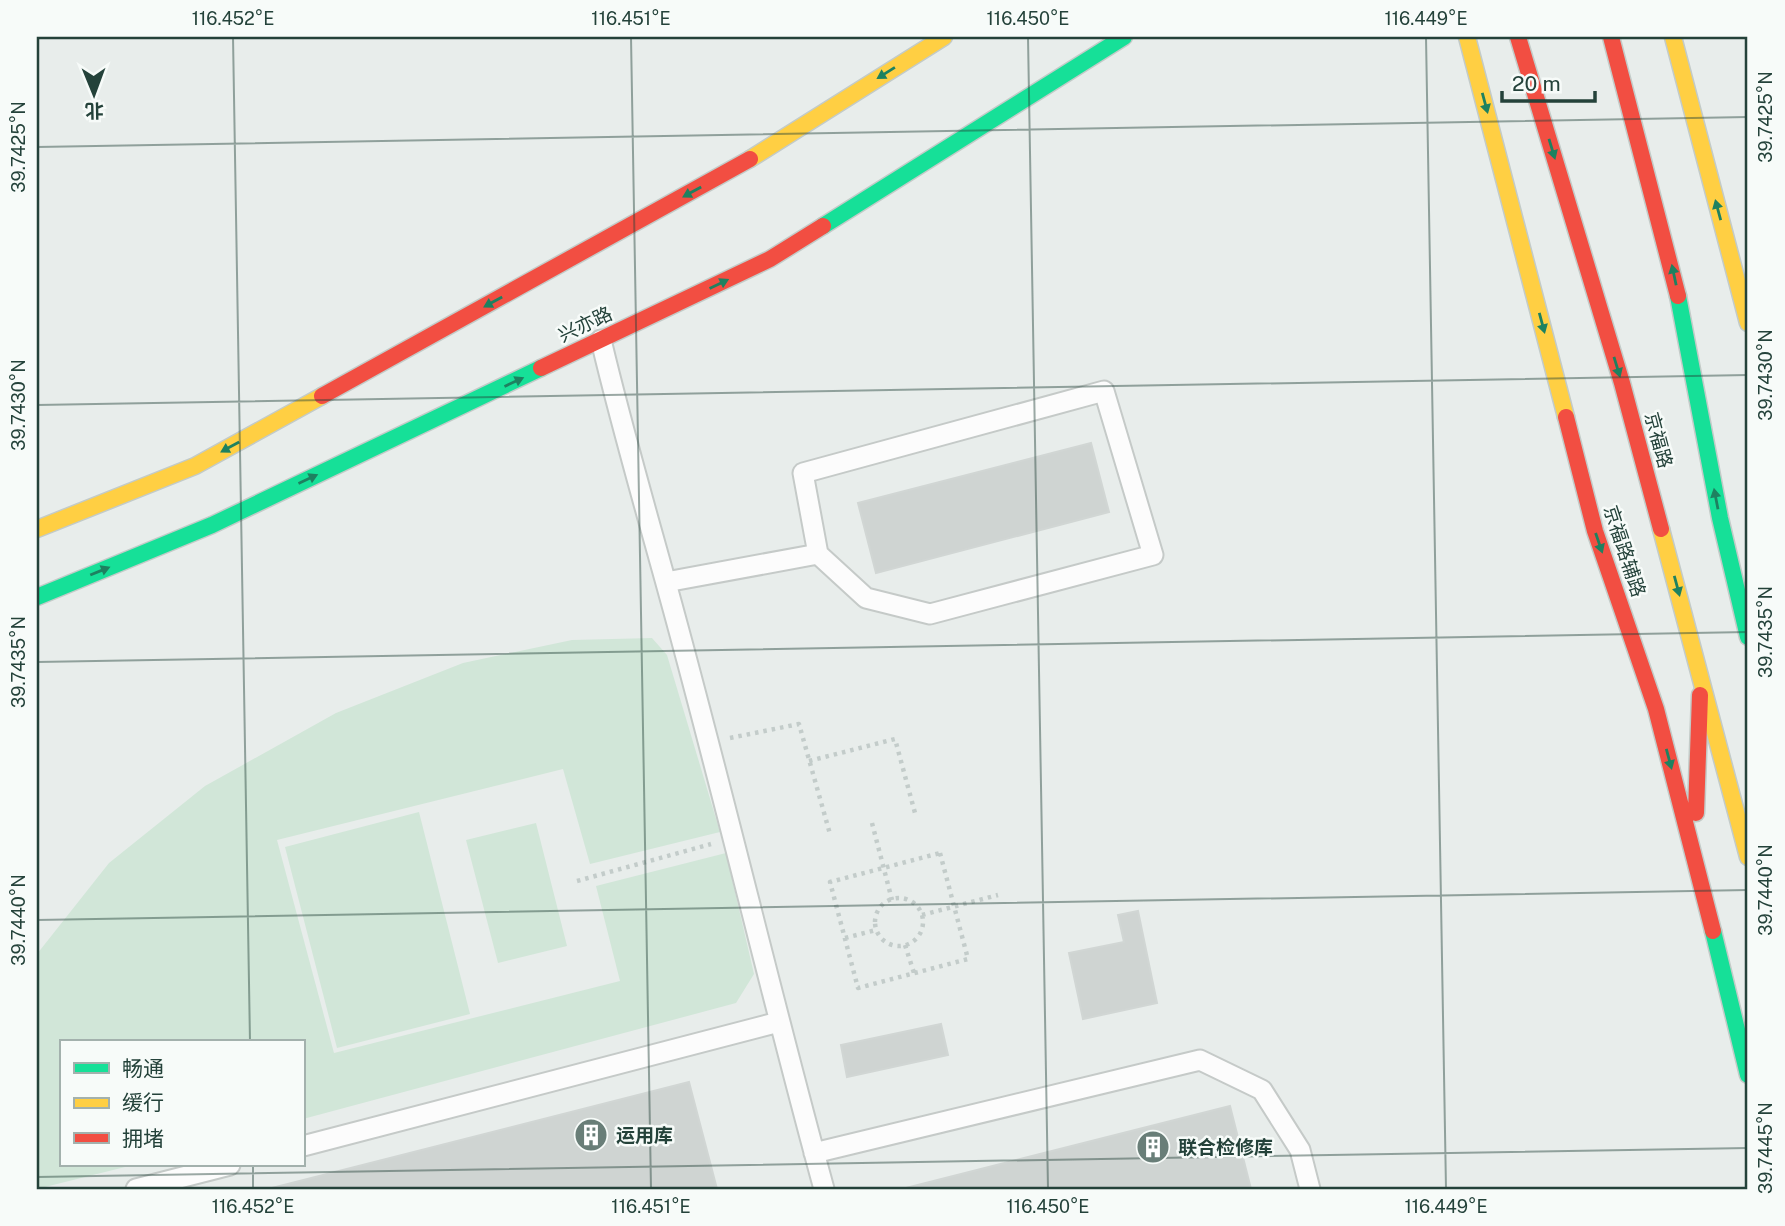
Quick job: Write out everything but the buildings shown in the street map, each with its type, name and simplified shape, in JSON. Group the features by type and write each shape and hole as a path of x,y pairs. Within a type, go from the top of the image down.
{"main road":[{"path":"37,529 195,466 737,167 944,37"},
{"name":"京福路辅路","path":"1467,37 1595,531 1656,709 1695,855 1748,1075"},
{"name":"京福路","path":"1518,37 1622,383 1748,857"},
{"path":"1611,37 1674,273 1720,518 1748,637"},
{"path":"1673,37 1748,323"},
{"name":"兴亦路","path":"37,597 212,525 770,259 1124,38"},
{"path":"1737,594 1748,615"},
{"path":"1695,855 1701,676"}],"lane":[{"path":"601,340 824,1189"},
{"path":"1104,391 1153,555 930,614 866,598 818,554 803,473 1104,391"},
{"path":"666,582 818,554"},
{"path":"304,1146 779,1022"},
{"path":"814,1153 1200,1060 1262,1090 1300,1150 1310,1189"},
{"path":"136,1189 226,1166"}],"path":[{"path":"708,743 799,724 830,834"},
{"path":"809,761 895,739 915,813"},
{"path":"872,823 892,900"},
{"path":"576,881 732,839"},
{"path":"940,853 968,959 858,988 830,882 884,868 940,853"},
{"path":"922,915 998,895"},
{"path":"907,900 916,906 922,915 919,936 901,947 890,945 881,939 876,930 878,909 886,901 907,900"},
{"path":"845,938 876,930"},
{"path":"905,945 914,973"}],"green space":[{"path":"652,638 667,655 720,832 590,864 563,769 277,840 334,1053 620,981 596,886 726,853 754,974 736,1003 304,1119 304,1040 60,1040 60,1166 129,1166 37,1189 37,954 109,863 205,786 336,713 463,663 572,640"},
{"path":"419,812 470,1014 337,1048 285,847"},
{"path":"536,823 567,946 498,963 466,840"}],"traffic: fast":[{"path":"823,226 1124,37"},
{"path":"1678,296 1720,518 1748,637"},
{"path":"37,597 212,525 541,368"},
{"path":"1713,931 1748,1075"}],"traffic: slow":[{"path":"750,159 944,37"},
{"path":"1467,37 1566,417"},
{"path":"1673,37 1748,323"},
{"path":"37,529 195,466 322,396"},
{"path":"1661,529 1748,857"}],"traffic: jam":[{"path":"1518,37 1622,383 1661,529"},
{"path":"1611,37 1678,296"},
{"path":"322,396 750,159"},
{"path":"541,368 770,259 823,226"},
{"path":"1566,417 1595,531 1656,709 1713,931"},
{"path":"1696,813 1700,695"}],"place":[{"name":"运用库","path":"591,1135"},
{"name":"联合检修库","path":"1153,1147"}]}
